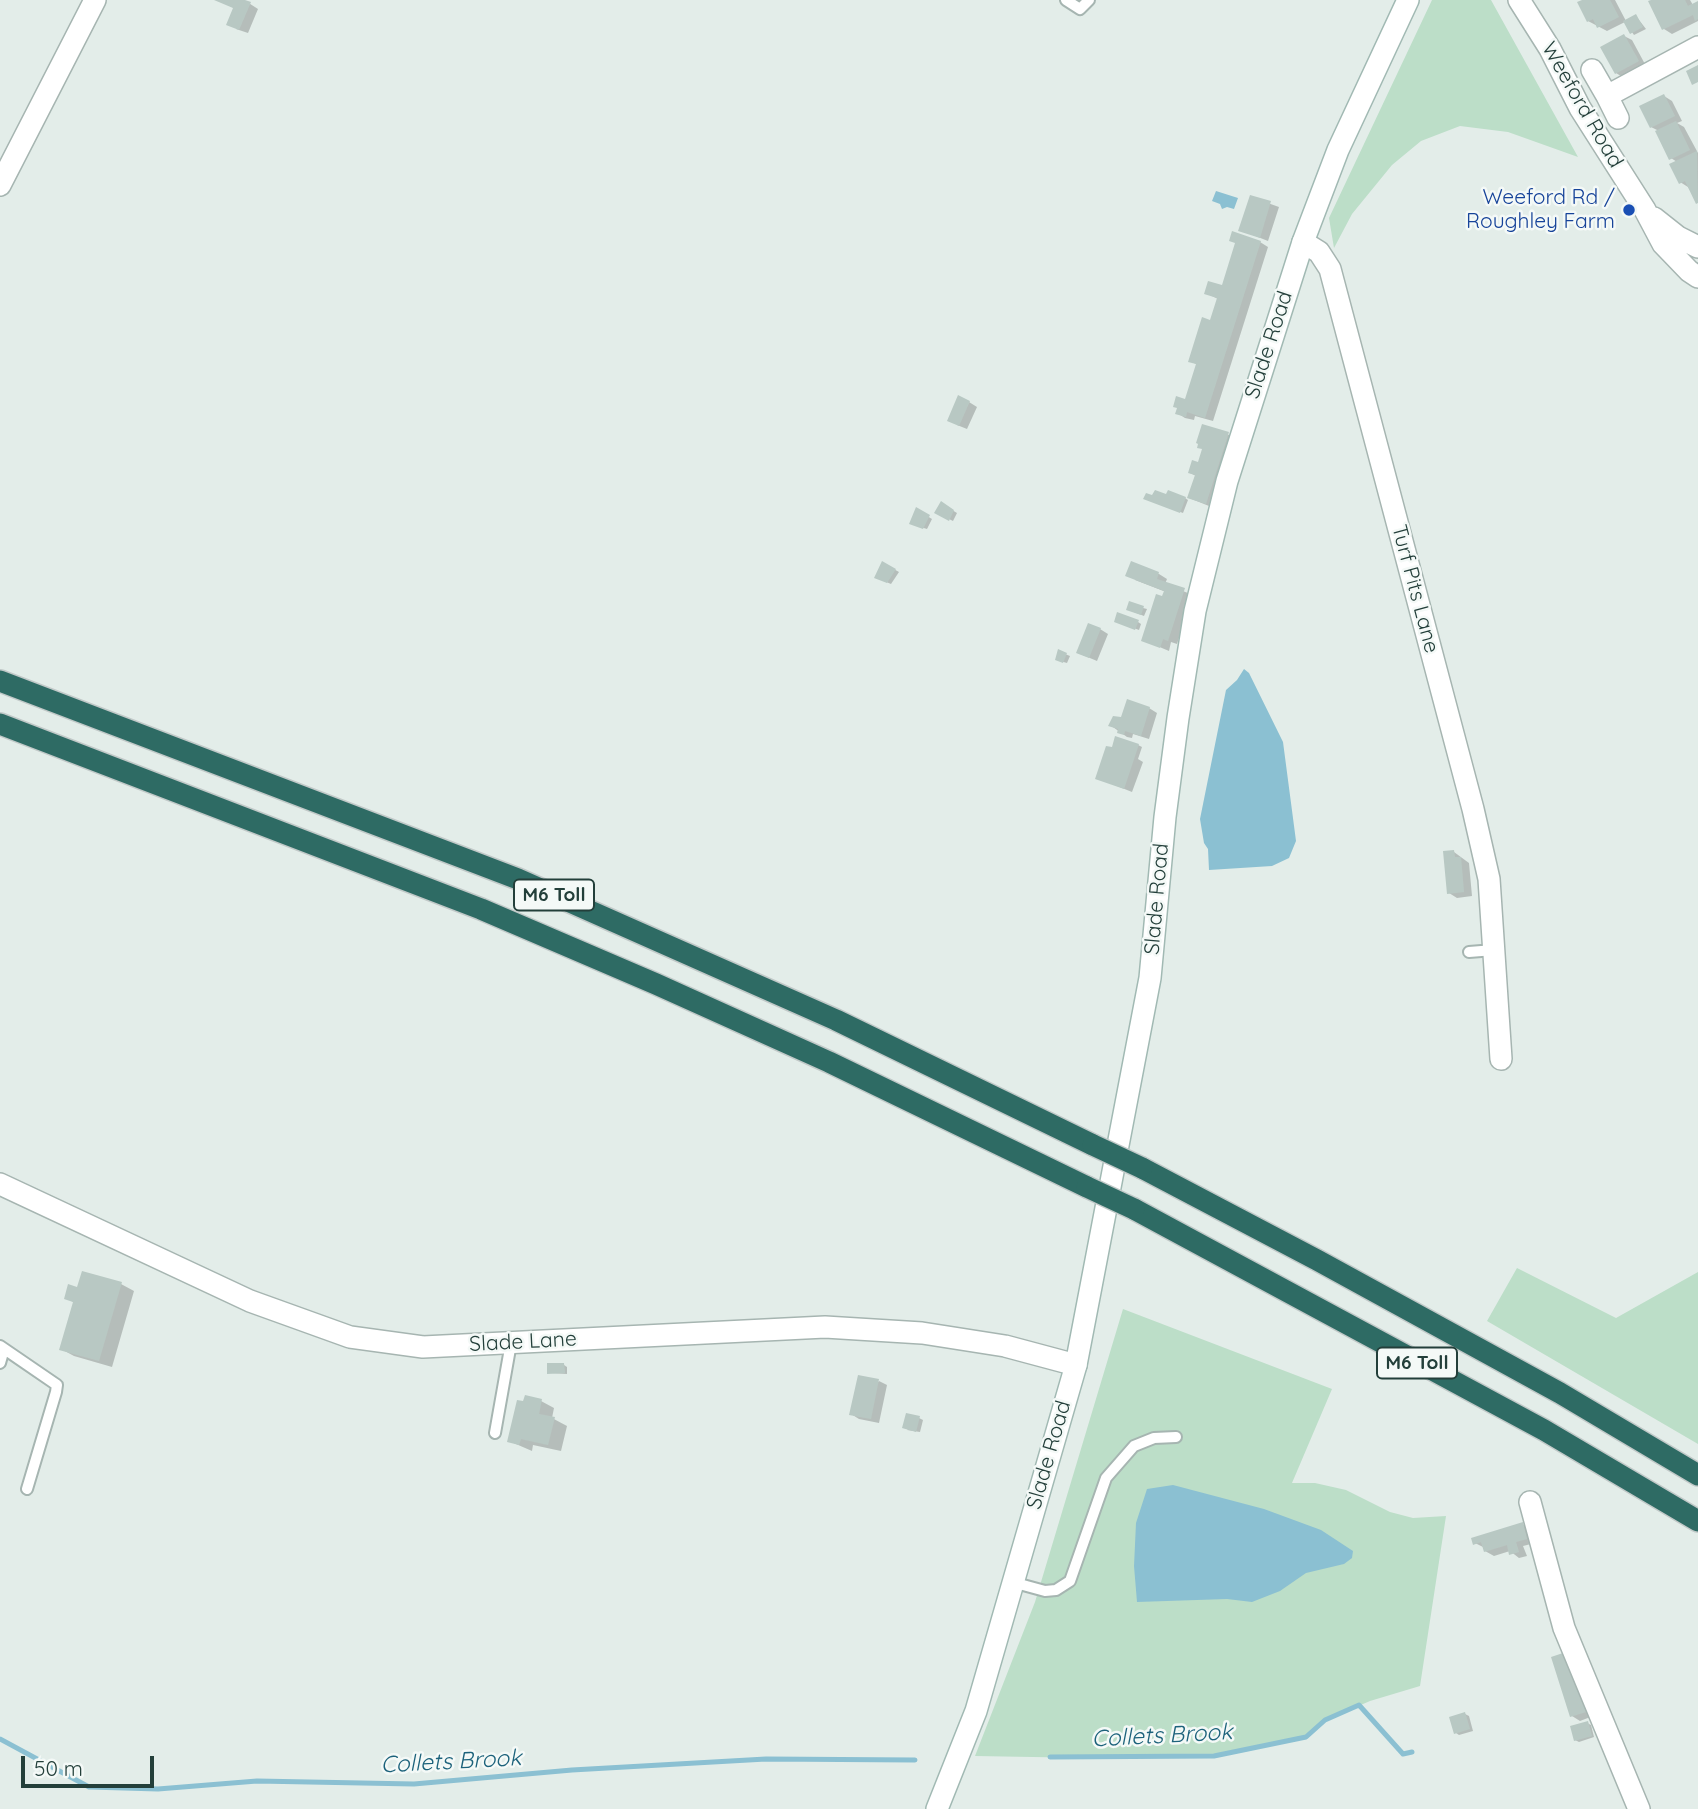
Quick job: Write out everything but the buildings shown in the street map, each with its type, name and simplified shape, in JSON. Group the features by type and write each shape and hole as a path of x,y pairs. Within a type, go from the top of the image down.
{"highway":[{"name":"M6 Toll","path":"0,681 518,879 836,1020 1142,1168 1317,1260 1560,1393 1698,1475"},
{"name":"M6 Toll","path":"0,724 493,914 829,1062 1134,1209 1544,1430 1698,1521"}],"street":[{"path":"0,185 95,0"},
{"name":"Slade Road","path":"937,1809 976,1711 1076,1365 1150,978 1165,817 1195,611 1240,433 1303,242 1338,150 1408,0"},
{"name":"Weeford Road","path":"1519,0 1550,49 1580,108 1663,244 1698,277"},
{"path":"1607,96 1698,47"},
{"path":"1592,70 1618,118"},
{"name":"Weeford Road","path":"1644,210 1678,237 1698,247"},
{"name":"Turf Pits Lane","path":"1303,242 1319,252 1330,269 1473,809 1489,879 1501,1059"},
{"name":"Slade Lane","path":"0,1184 250,1301 350,1337 423,1348 825,1327 922,1333 1005,1346 1076,1365"},
{"path":"1530,1503 1564,1628 1639,1809"}],"lane":[{"path":"1066,0 1080,9 1085,7 1089,0"},
{"path":"1469,952 1494,950"},
{"path":"495,1433 511,1343"},
{"path":"0,1363 2,1348 57,1385 27,1489"},
{"path":"1012,1582 1045,1591 1056,1590 1070,1580 1106,1478 1134,1446 1154,1438 1176,1437"}],"green space":[{"path":"1432,0 1491,0 1578,157 1508,132 1460,126 1421,141 1392,165 1352,214 1334,248 1329,218"},
{"path":"1517,1268 1616,1318 1698,1272 1698,1444 1487,1321"},
{"path":"1123,1309 1332,1389 1292,1483 1315,1483 1346,1490 1390,1512 1413,1518 1446,1516 1420,1686 1370,1701 1326,1720 1306,1737 1214,1756 975,1756 1035,1602"}],"water":[{"path":"1216,191 1238,198 1234,209 1222,209 1220,204 1212,201"},
{"path":"1244,669 1249,673 1283,742 1296,841 1289,858 1272,866 1209,870 1208,849 1204,843 1200,819 1226,690"},
{"path":"1173,1485 1264,1509 1321,1530 1353,1551 1352,1558 1344,1564 1306,1573 1280,1591 1252,1602 1227,1599 1137,1602 1134,1566 1136,1523 1147,1489"}],"waterway":[{"name":"Collets Brook","path":"1050,1757 1214,1756 1306,1737 1325,1720 1359,1705 1403,1754 1412,1752"},
{"name":"Collets Brook","path":"0,1739 89,1787 158,1789 257,1781 414,1784 572,1770 766,1759 915,1760"}],"place":[{"name":"Weeford Rd / Roughley Farm","path":"1629,210"}]}
